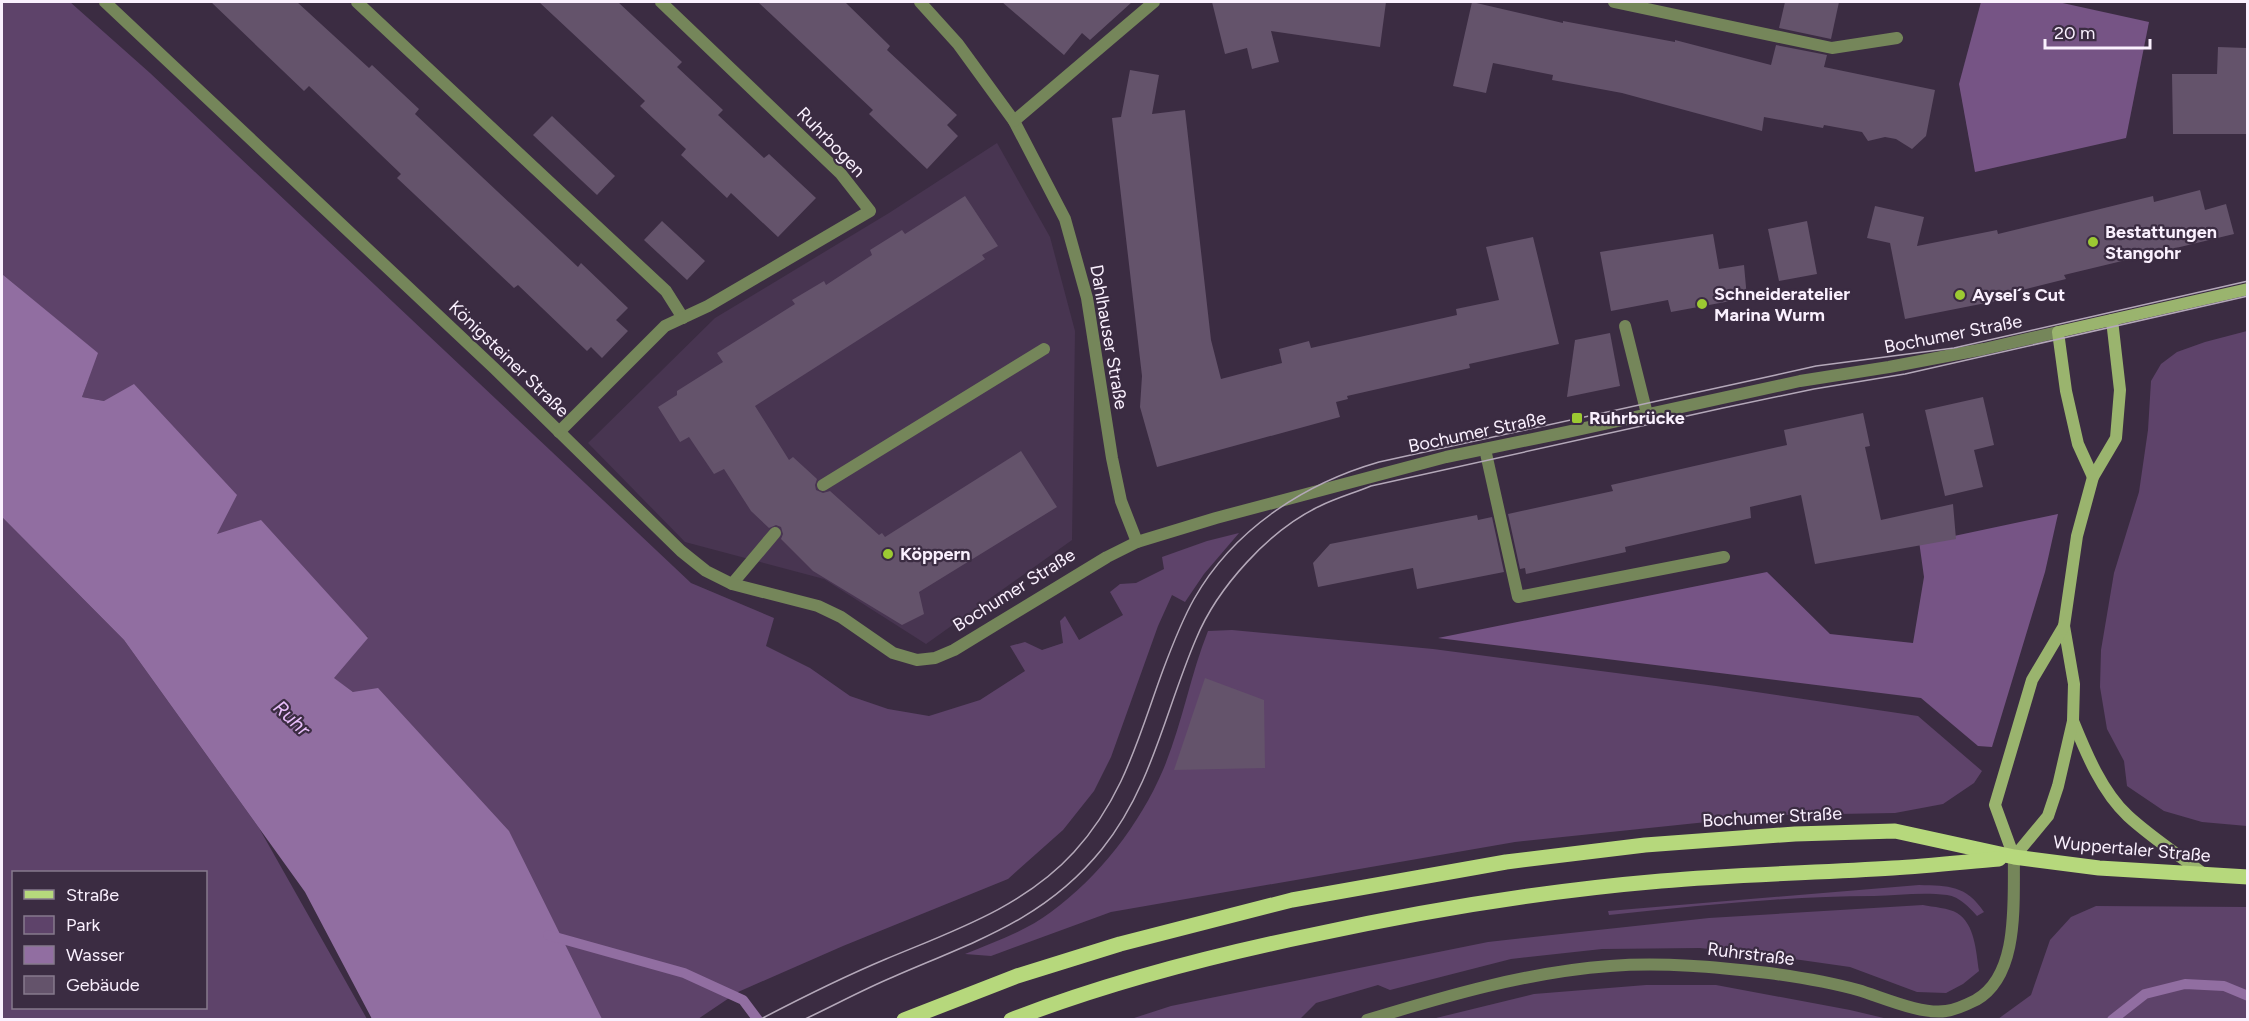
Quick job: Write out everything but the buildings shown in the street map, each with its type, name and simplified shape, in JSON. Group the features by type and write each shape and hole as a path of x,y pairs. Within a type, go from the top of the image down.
{"main road":[{"name":"Bochumer Straße","path":"906,1019 1017,976 1120,944 1223,916 1364,886 1506,862 1645,845 1795,834 1895,831 2014,857"},
{"name":"Wuppertaler Straße","path":"2014,857 2091,867 2247,878"},
{"path":"1011,1020 1131,979 1238,951 1378,920 1523,897 1660,881 1894,868 2014,857"}],"street":[{"name":"Königsteiner Straße","path":"105,2 494,368 681,551 706,571 732,585 818,606 841,617 893,653 917,660 935,658"},
{"path":"357,2 666,291 683,318"},
{"name":"Ruhrbogen","path":"559,432 665,326 708,306 870,211 841,174 661,2"},
{"name":"Dahlhauser Straße","path":"920,2 958,44 1014,121 1065,219 1087,298 1121,501 1137,542"},
{"path":"1014,121 1154,2"},
{"path":"1614,2 1832,48 1897,38"},
{"name":"Bochumer Straße","path":"935,658 954,650 1107,556 1137,542 1216,518 1358,479 1485,449 1800,381 1984,349 2247,289"},
{"path":"2014,857 2048,816 2058,786 2073,721 2074,684 2064,626 2077,536 2093,477 2116,438 2120,390 2112,320"},
{"path":"1625,326 1647,414"},
{"path":"2058,332 2066,391 2078,444 2093,477"},
{"path":"823,485 1044,349"},
{"path":"1485,449 1518,597 1725,557"},
{"path":"732,585 775,533"},
{"path":"2014,857 1995,805 2032,680 2064,626"},
{"path":"2073,721 2104,786 2127,815 2205,875"},
{"name":"Ruhrstraße","path":"1367,1020 1425,1002 1523,977 1610,966 1658,965 1706,965 1783,975 1856,990 1925,1010 1946,1011 1976,1000 1986,992 1994,984 2006,962 2012,930 2014,857"}],"shaded area":[{"path":"1981,2 2058,2 2149,22 2126,138 1975,172 1959,84"},
{"path":"997,143 1050,237 1075,331 1072,540 926,644 824,579 685,542 588,443 715,318 889,213"},
{"path":"2058,514 2045,572 1992,747 1978,746 1921,698 1438,638 1767,572 1830,634 1913,643 1924,577 1919,541"}],"green space":[{"path":"2,2 70,2 150,73 691,583 774,618 766,646 810,668 850,696 888,709 929,716 980,700 1025,671 1010,646 1025,642 1042,650 1063,643 1060,621 1065,616 1079,640 1123,615 1110,592 1120,584 1136,583 1164,569 1162,557 1207,541 1239,533 1204,574 1185,602 1172,595 1158,626 1111,757 1094,791 1063,830 1008,879 843,946 738,992 698,1019 601,1019 353,692 333,678 368,637 217,534 104,401 82,397 97,353 2,274"},
{"path":"2248,331 2247,826 2202,822 2164,811 2127,786 2124,761 2107,729 2100,687 2101,650 2114,573 2139,492 2148,430 2151,381 2161,364 2177,352"},
{"path":"2,517 124,640 259,828 367,1019 2,1019"},
{"path":"1232,630 1433,649 1716,686 1918,716 1982,771 1974,783 1943,804 1895,813 1774,815 1515,842 1111,912 991,956 965,954 1020,930 1051,912 1086,883 1116,848 1143,810 1163,770 1176,736 1208,631"},
{"path":"1919,885 1956,889 1970,897 1984,912 1977,916 1956,898 1929,894 1774,900 1609,915 1608,911"},
{"path":"1923,905 1957,913 1968,924 1974,939 1979,971 1963,984 1946,993 1917,992 1850,967 1772,956 1700,948 1602,949 1511,959 1390,990 1378,985 1316,1003 1300,1019 1131,1019 1171,1006 1488,942 1709,918"},
{"path":"2096,906 2247,907 2247,1019 1998,1019 2031,995 2050,940 2071,917"},
{"path":"1646,985 1716,985 1888,1019 1432,1019 1534,994"}],"water":[{"name":"Ruhr","path":"2,274 98,353 82,397 104,401 134,384 237,495 217,534 261,520 368,638 334,678 353,692 378,688 509,831 602,1019 372,1019 305,892 124,640 2,517"}],"waterway":[{"path":"548,935 684,973 743,1000 758,1020"},
{"path":"2112,1020 2145,994 2185,984 2224,986 2248,996"}],"tram line":[{"path":"759,1020 854,973 986,916 1033,888 1074,852 1091,831 1118,788 1177,634 1194,599 1210,574 1250,531 1297,497 1324,483 1379,462 1816,366 1954,348 2248,281"},
{"path":"803,1020 870,987 1006,927 1057,894 1080,873 1102,849 1133,800 1146,774 1196,639 1217,600 1247,562 1264,545 1282,530 1320,506 1371,486 1723,408 1814,389 1905,374 2248,296"}],"place":[{"name":"Bestattungen Stangohr","path":"2093,242"},
{"name":"Aysel´s Cut","path":"1960,295"},
{"name":"Schneideratelier Marina Wurm","path":"1702,304"},
{"name":"Ruhrbrücke","path":"1577,418"},
{"name":"Köppern","path":"888,554"}]}
